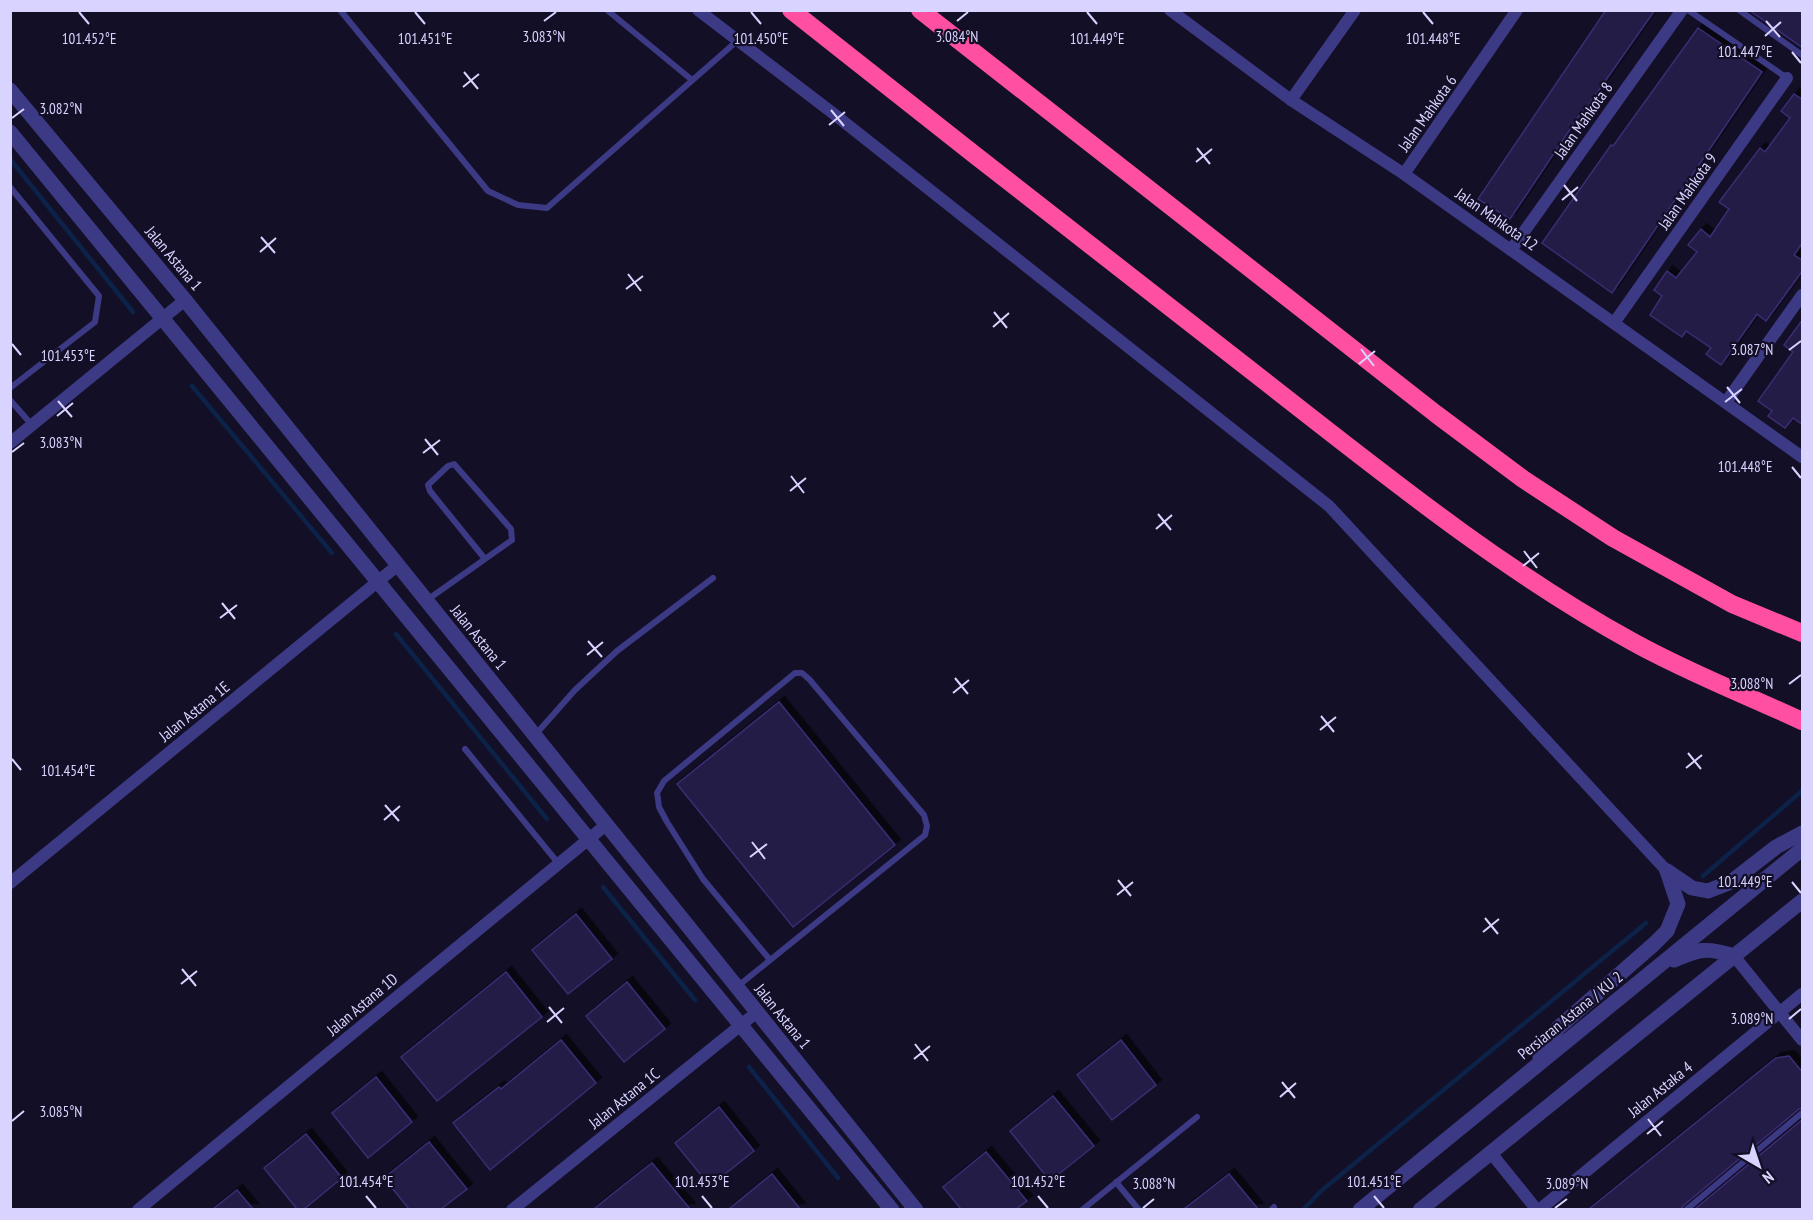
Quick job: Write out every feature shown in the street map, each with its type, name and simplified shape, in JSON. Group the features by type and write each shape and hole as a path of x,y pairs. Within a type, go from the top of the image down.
{"highway":[{"path":"791,10 1465,535 1518,572 1643,647 1803,721"},
{"path":"920,10 1436,414 1523,479 1613,538 1732,604 1803,633"}],"street":[{"path":"698,10 844,122 1329,506 1666,871 1692,888 1708,891 1731,882 1776,847 1803,833"},
{"name":"Jalan Mahkota 12","path":"1170,10 1185,15 1291,100 1404,174 1803,457"},
{"path":"1291,100 1355,10"},
{"name":"Jalan Mahkota 6","path":"1404,174 1517,10"},
{"name":"Jalan Mahkota 8","path":"1511,250 1682,10"},
{"name":"Jalan Mahkota 9","path":"1614,322 1787,78"},
{"name":"Jalan Astana 1","path":"10,90 185,300 916,1209"},
{"path":"10,132 889,1208 904,1194"},
{"path":"1725,402 1803,295"},
{"path":"10,443 185,300"},
{"name":"Jalan Astana 1E","path":"10,883 398,565"},
{"name":"Jalan Astana 1D","path":"138,1209 607,824"},
{"name":"Persiaran Astana / KU 2","path":"1360,1209 1803,849"},
{"path":"1532,1070 1558,1028 1667,930 1678,904 1666,871"},
{"path":"1420,1209 1803,901"},
{"path":"1655,968 1705,949 1734,956 1803,1040"},
{"name":"Jalan Astaka 4","path":"1538,1209 1803,994"},
{"name":"Jalan Astana 1C","path":"512,1209 758,1012"},
{"path":"1491,1154 1538,1209"}],"lane":[{"path":"340,10 488,191 518,205 547,208 737,41"},
{"path":"607,10 692,80"},
{"path":"1688,10 1787,78"},
{"path":"1739,10 1803,55"},
{"path":"10,187 99,296 95,322 10,388"},
{"path":"10,400 32,425"},
{"path":"427,600 512,540 511,529 454,464 448,466 428,485 429,490 485,559"},
{"path":"535,735 575,690 617,651 712,578"},
{"path":"737,986 770,960 926,835 927,826 924,815 809,679 802,674 795,673 664,782 657,793 659,807 703,879 770,960"},
{"path":"465,749 558,863"},
{"path":"1686,1209 1803,1113"},
{"path":"1082,1209 1197,1117"},
{"path":"1116,1182 1139,1209"}],"building":[{"path":"1606,10 1655,10 1579,116 1510,219 1478,199"},
{"path":"1749,10 1803,10 1803,48"},
{"path":"1698,28 1762,72 1612,293 1542,243"},
{"path":"1794,94 1803,100 1803,242 1794,255 1803,261 1803,270 1766,321 1757,314 1721,365 1706,354 1711,348 1686,331 1682,337 1650,315 1662,296 1654,290 1667,271 1676,278 1697,252 1688,245 1701,229 1710,237 1729,209 1719,202 1760,148 1765,152 1790,118 1781,111"},
{"path":"1803,319 1803,425 1793,418 1785,428 1768,416 1772,411 1758,401 1793,352 1784,345"},
{"path":"779,702 895,845 793,927 677,784"},
{"path":"576,914 612,959 568,994 532,950"},
{"path":"506,972 542,1017 437,1101 401,1057"},
{"path":"627,982 665,1029 624,1062 586,1016"},
{"path":"561,1040 596,1083 490,1170 453,1123 499,1087 501,1089"},
{"path":"1121,1040 1156,1085 1112,1120 1077,1075"},
{"path":"1789,1056 1803,1073 1803,1108 1681,1209 1589,1209 1776,1058"},
{"path":"376,1077 412,1122 368,1158 332,1113"},
{"path":"1053,1096 1094,1146 1050,1181 1010,1131"},
{"path":"719,1107 754,1151 710,1186 675,1143"},
{"path":"1803,1119 1803,1209 1695,1209"},
{"path":"306,1134 342,1178 304,1209 297,1209 264,1168"},
{"path":"429,1142 467,1189 441,1209 409,1209 384,1178"},
{"path":"986,1152 1027,1201 1016,1209 961,1209 943,1187"},
{"path":"652,1163 690,1209 594,1209 630,1180"},
{"path":"772,1174 800,1209 729,1209"},
{"path":"1229,1174 1258,1209 1184,1209"},
{"path":"237,1190 253,1209 213,1209"}],"waterway":[{"path":"10,159 133,312"},
{"path":"192,386 332,553"},
{"path":"396,634 547,819"},
{"path":"1703,876 1802,791"},
{"path":"603,887 695,1000"},
{"path":"1303,1210 1321,1191 1646,923"},
{"path":"749,1067 838,1178"}]}
